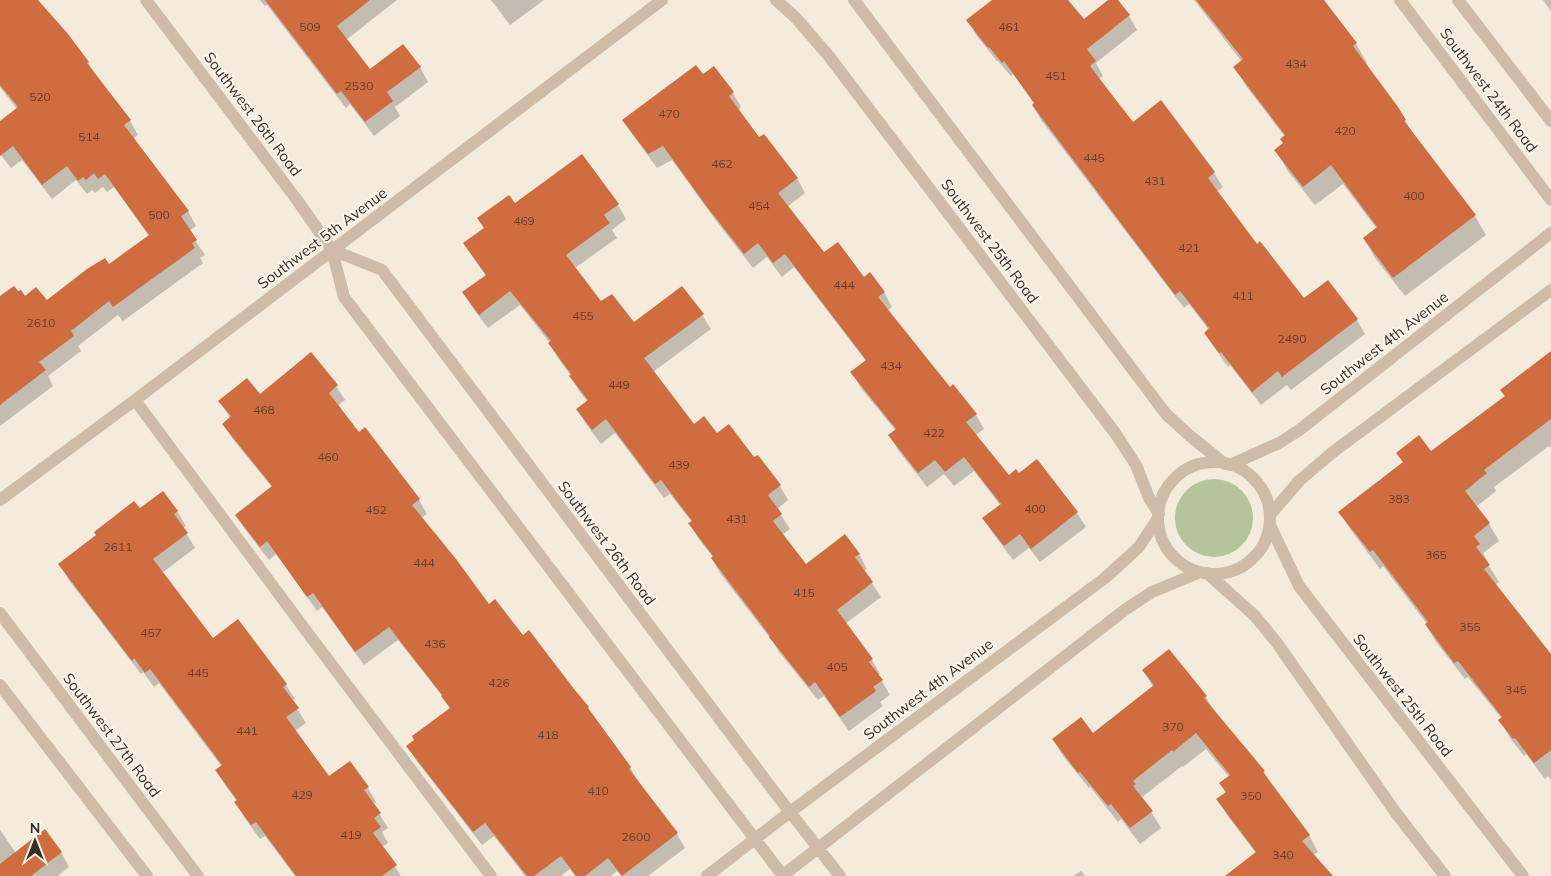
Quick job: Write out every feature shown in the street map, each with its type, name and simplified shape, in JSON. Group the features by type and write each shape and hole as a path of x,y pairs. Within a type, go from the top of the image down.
{"street":[{"name":"Southwest 26th Road","path":"146,0 297,200 332,250 344,297 783,876"},
{"name":"Southwest 5th Avenue","path":"0,500 135,400 662,0"},
{"name":"Southwest 25th Road","path":"776,0 828,55 1115,432 1136,465 1158,516"},
{"path":"783,876 1126,609 1152,592 1203,573 1222,574 1236,570 1248,563 1259,552 1266,539 1270,520 1268,504 1258,483 1250,475 1227,464 1190,436 1166,414 854,0"},
{"name":"Southwest 24th Road","path":"1400,0 1551,200"},
{"name":"Southwest 24th Road","path":"1458,0 1551,122"},
{"name":"Southwest 4th Avenue","path":"1227,464 1272,446 1298,431 1551,233"},
{"name":"Southwest 26th Road","path":"332,250 382,270 840,876"},
{"path":"1270,520 1299,481 1333,452 1551,290"},
{"path":"135,400 292,613 491,876"},
{"path":"1227,464 1194,466 1184,471 1169,485 1160,504 1158,516 1163,542 1170,552 1184,564 1203,573 1245,607 1272,637 1287,655 1391,806 1445,876"},
{"name":"Southwest 4th Avenue","path":"706,876 1105,578 1139,547 1158,516"},
{"name":"Southwest 25th Road","path":"1270,520 1292,572 1304,593 1523,876"},
{"name":"Southwest 27th Road","path":"0,613 198,876"},
{"path":"0,685 147,876"}],"green space":[{"path":"1214,479 1229,482 1242,490 1250,503 1253,518 1250,533 1242,546 1229,554 1214,557 1199,554 1186,546 1178,533 1175,518 1178,503 1186,490 1199,482"}],"building":[{"path":"0,0 38,0 68,34 89,62 87,63 131,120 124,125 189,211 181,216 197,240 192,243 195,248 113,307 109,301 71,331 74,336 39,362 46,370 0,405 0,296 14,286 18,291 21,290 25,296 36,287 47,300 87,269 105,258 109,264 149,235 105,174 98,179 94,173 86,180 83,177 78,181 67,166 42,185 13,146 0,156 0,121 18,107 0,85"},
{"path":"265,0 370,0 337,26 370,69 403,44 421,67 387,92 393,101 365,122 341,91 337,94"},
{"path":"992,0 1068,0 1084,19 1108,0 1118,0 1130,15 1087,49 1096,61 1090,66 1133,122 1161,100 1215,172 1208,178 1257,244 1260,241 1304,298 1328,280 1358,319 1282,377 1278,371 1252,392 1204,333 1209,328 1180,291 1175,295 1032,105 1034,103 1004,61 1002,63 988,48 966,20"},
{"path":"1196,0 1324,0 1357,43 1353,46 1398,107 1406,120 1404,121 1476,215 1393,278 1363,238 1377,227 1331,165 1303,187 1274,150 1283,143 1280,139 1285,135 1233,67 1243,59"},
{"path":"696,65 703,74 714,66 734,92 729,96 759,137 764,134 798,178 778,193 824,252 838,242 864,277 870,272 885,292 878,297 950,387 953,384 977,414 966,422 1009,475 1016,469 1019,473 1037,459 1078,512 1031,549 1020,534 1004,546 982,518 1001,504 964,457 945,472 935,460 918,473 888,435 896,429 850,372 866,360 785,254 773,263 758,243 744,254 663,146 648,154 622,120"},
{"path":"582,154 619,204 604,215 610,223 566,255 601,301 612,294 634,322 682,286 704,314 644,358 694,424 704,416 717,433 729,424 754,457 758,455 781,485 768,495 782,514 773,521 806,564 845,534 860,554 855,557 873,582 837,610 873,659 869,662 883,680 873,687 876,691 840,717 815,682 809,687 769,637 711,558 713,556 688,523 692,521 661,480 655,484 606,419 592,430 576,409 588,400 569,376 571,374 548,343 551,341 510,291 479,315 462,292 486,275 463,243 484,228 477,218 509,195 515,203"},
{"path":"1551,351 1551,419 1484,470 1487,473 1465,491 1490,523 1474,536 1480,544 1476,547 1490,565 1484,569 1551,654 1551,750 1534,763 1498,720 1502,717 1458,661 1454,663 1425,624 1428,622 1373,550 1370,552 1338,512 1403,462 1396,453 1419,435 1431,451 1505,396 1500,390"},
{"path":"311,352 338,385 329,393 359,432 365,427 420,499 412,505 456,559 489,604 495,599 523,635 529,630 589,707 631,767 629,769 678,833 622,876 608,858 585,876 576,876 561,856 534,876 527,876 485,823 473,832 406,746 414,740 412,736 450,708 442,695 389,627 355,652 313,593 307,597 267,541 260,547 235,515 272,486 222,424 231,416 218,401 247,378 260,394"},
{"path":"163,491 178,511 174,514 188,533 153,559 213,638 238,619 287,684 283,687 299,708 286,717 329,776 350,761 369,787 364,790 381,813 374,818 381,827 373,833 397,865 382,876 296,876 256,822 251,825 234,802 237,800 215,770 222,765 150,669 145,673 134,658 132,661 58,564 96,535 94,532 134,501 140,508"},
{"path":"1169,649 1207,696 1204,698 1265,771 1263,772 1310,835 1302,841 1333,876 1225,876 1256,852 1216,799 1226,792 1219,783 1230,775 1196,733 1133,781 1136,784 1133,786 1153,811 1130,828 1111,804 1108,806 1080,772 1078,773 1052,739 1081,717 1093,733 1154,685 1142,670"},
{"path":"45,829 62,852 31,876 0,876 0,864"}]}
